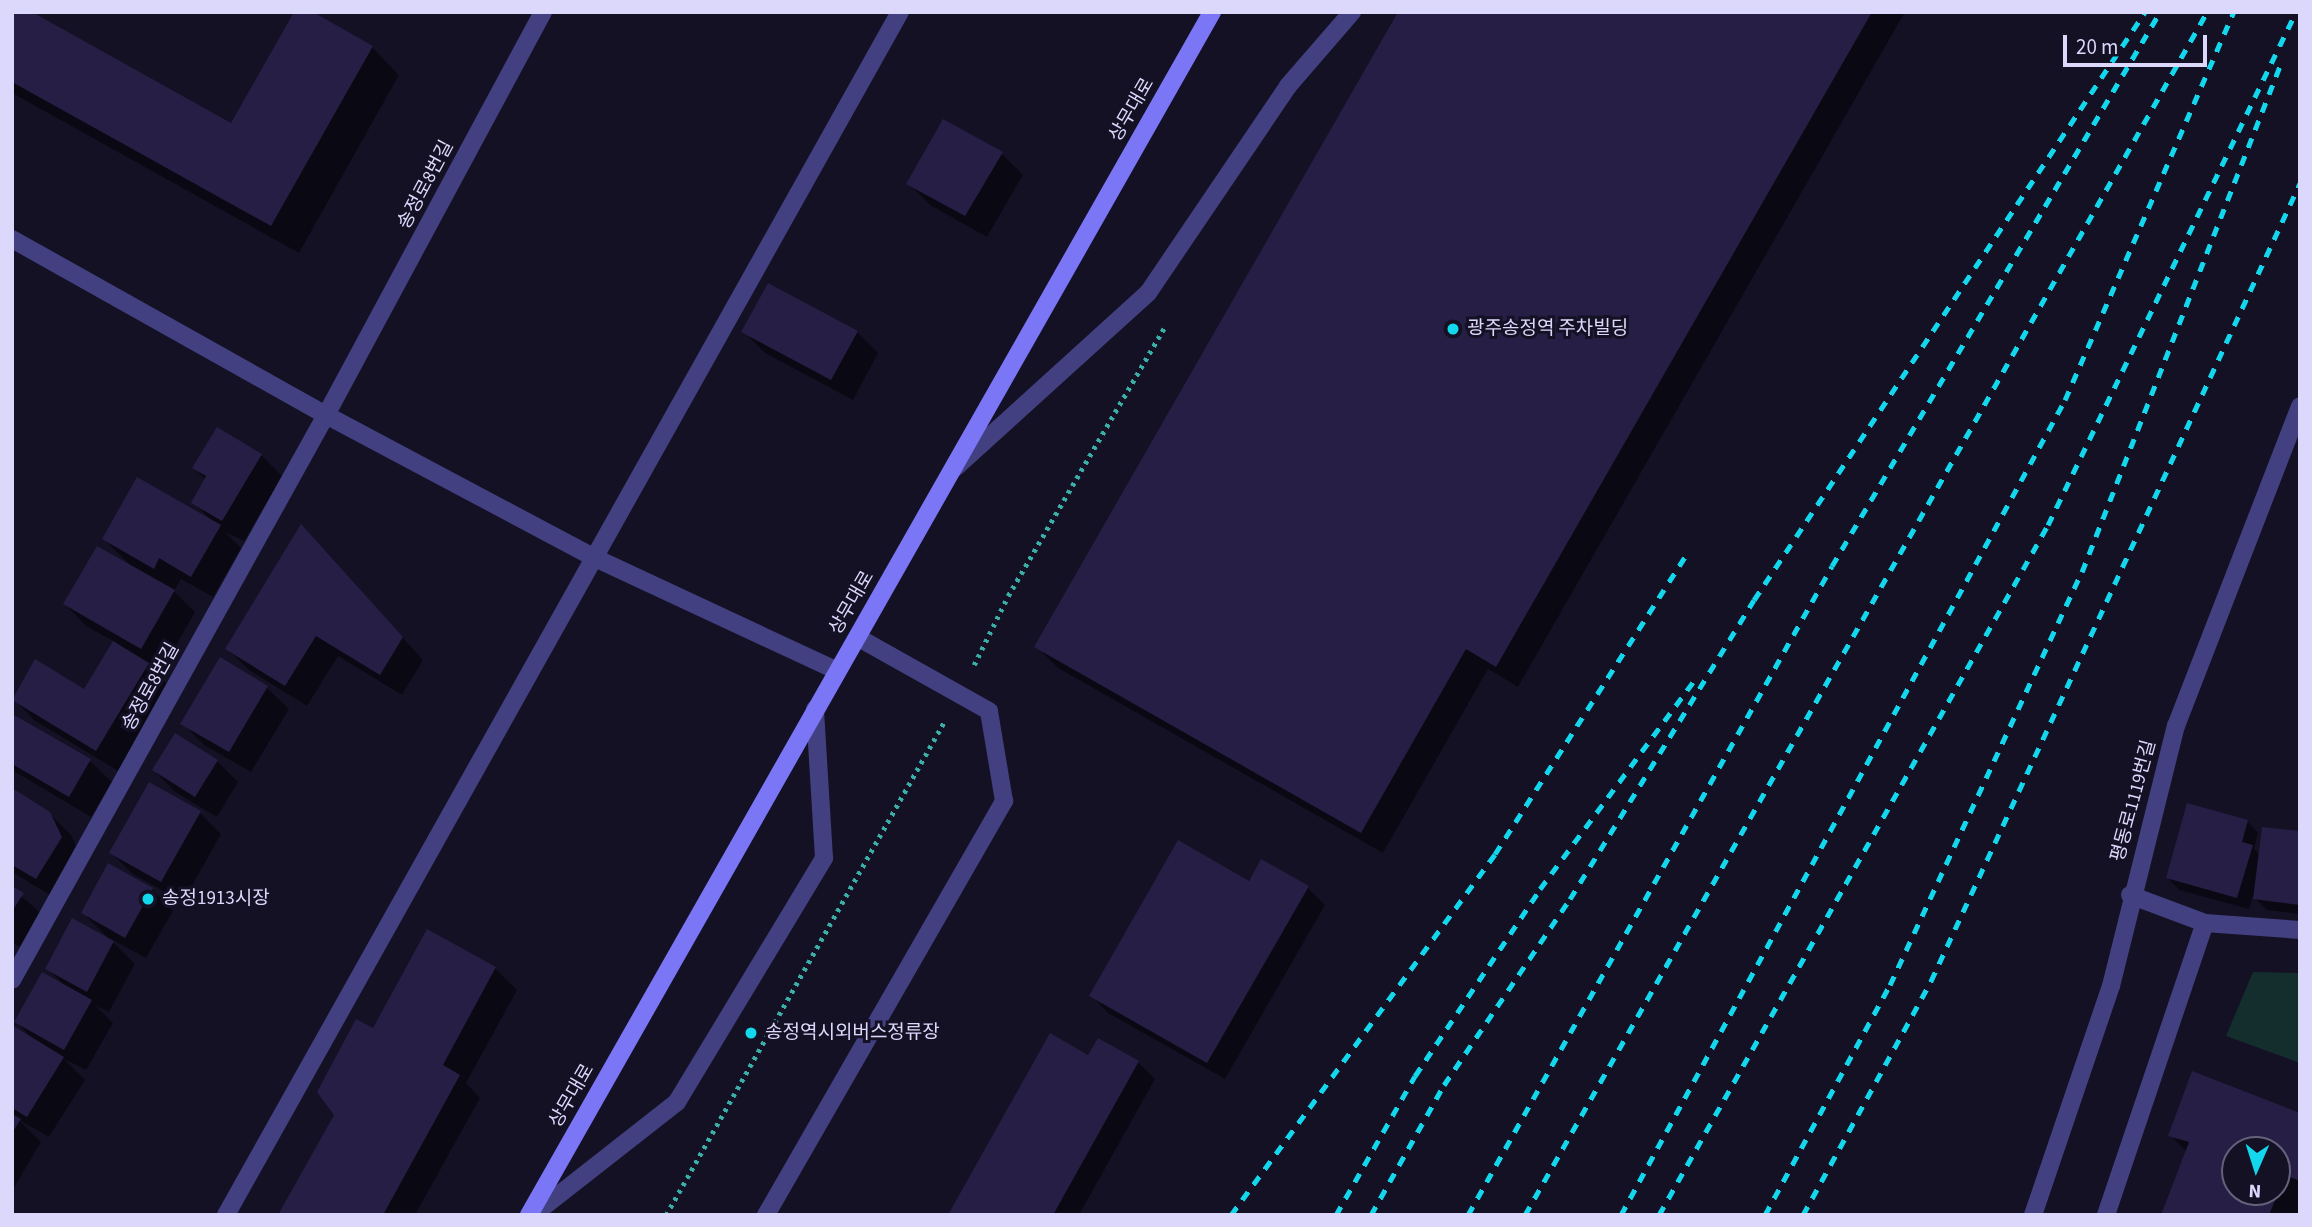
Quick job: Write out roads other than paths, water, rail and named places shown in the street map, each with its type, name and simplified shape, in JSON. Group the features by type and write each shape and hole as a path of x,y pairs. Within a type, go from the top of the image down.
{"main road":[{"name":"상무대로","path":"531,1215 815,709 1212,12"}],"street":[{"name":"송정로8번길","path":"12,980 327,415 543,12"},
{"path":"226,1215 901,12"},
{"path":"951,471 1149,293 1288,86 1352,12"},
{"path":"12,239 327,415 593,557 837,671"},
{"name":"평동로1119번길","path":"2033,1215 2111,986 2130,895 2176,726 2300,406"},
{"path":"766,1215 1004,801 989,711 858,636"},
{"path":"531,1215 677,1102 824,858 815,709"},
{"path":"2130,895 2205,923 2300,930"},
{"path":"2106,1215 2205,923"}],"railway":[{"path":"1371,1215 1444,1085 1570,899 1754,600 2145,12"},
{"path":"1468,1215 1832,566 2160,12"},
{"path":"1525,1215 2207,12"},
{"path":"1621,1215 2065,400 2234,12"},
{"path":"1659,1215 2048,525 2296,12"},
{"path":"1765,1215 1890,985 2082,572 2280,66"},
{"path":"1803,1215 1931,981 2300,183"},
{"path":"1231,1215 1495,854 1689,551"},
{"path":"1336,1215 1415,1076 1540,889 1694,681"}],"place":[{"name":"광주송정역 주차빌딩","path":"1453,329"},
{"name":"송정1913시장","path":"148,899"},
{"name":"송정역시외버스정류장","path":"751,1033"}]}
